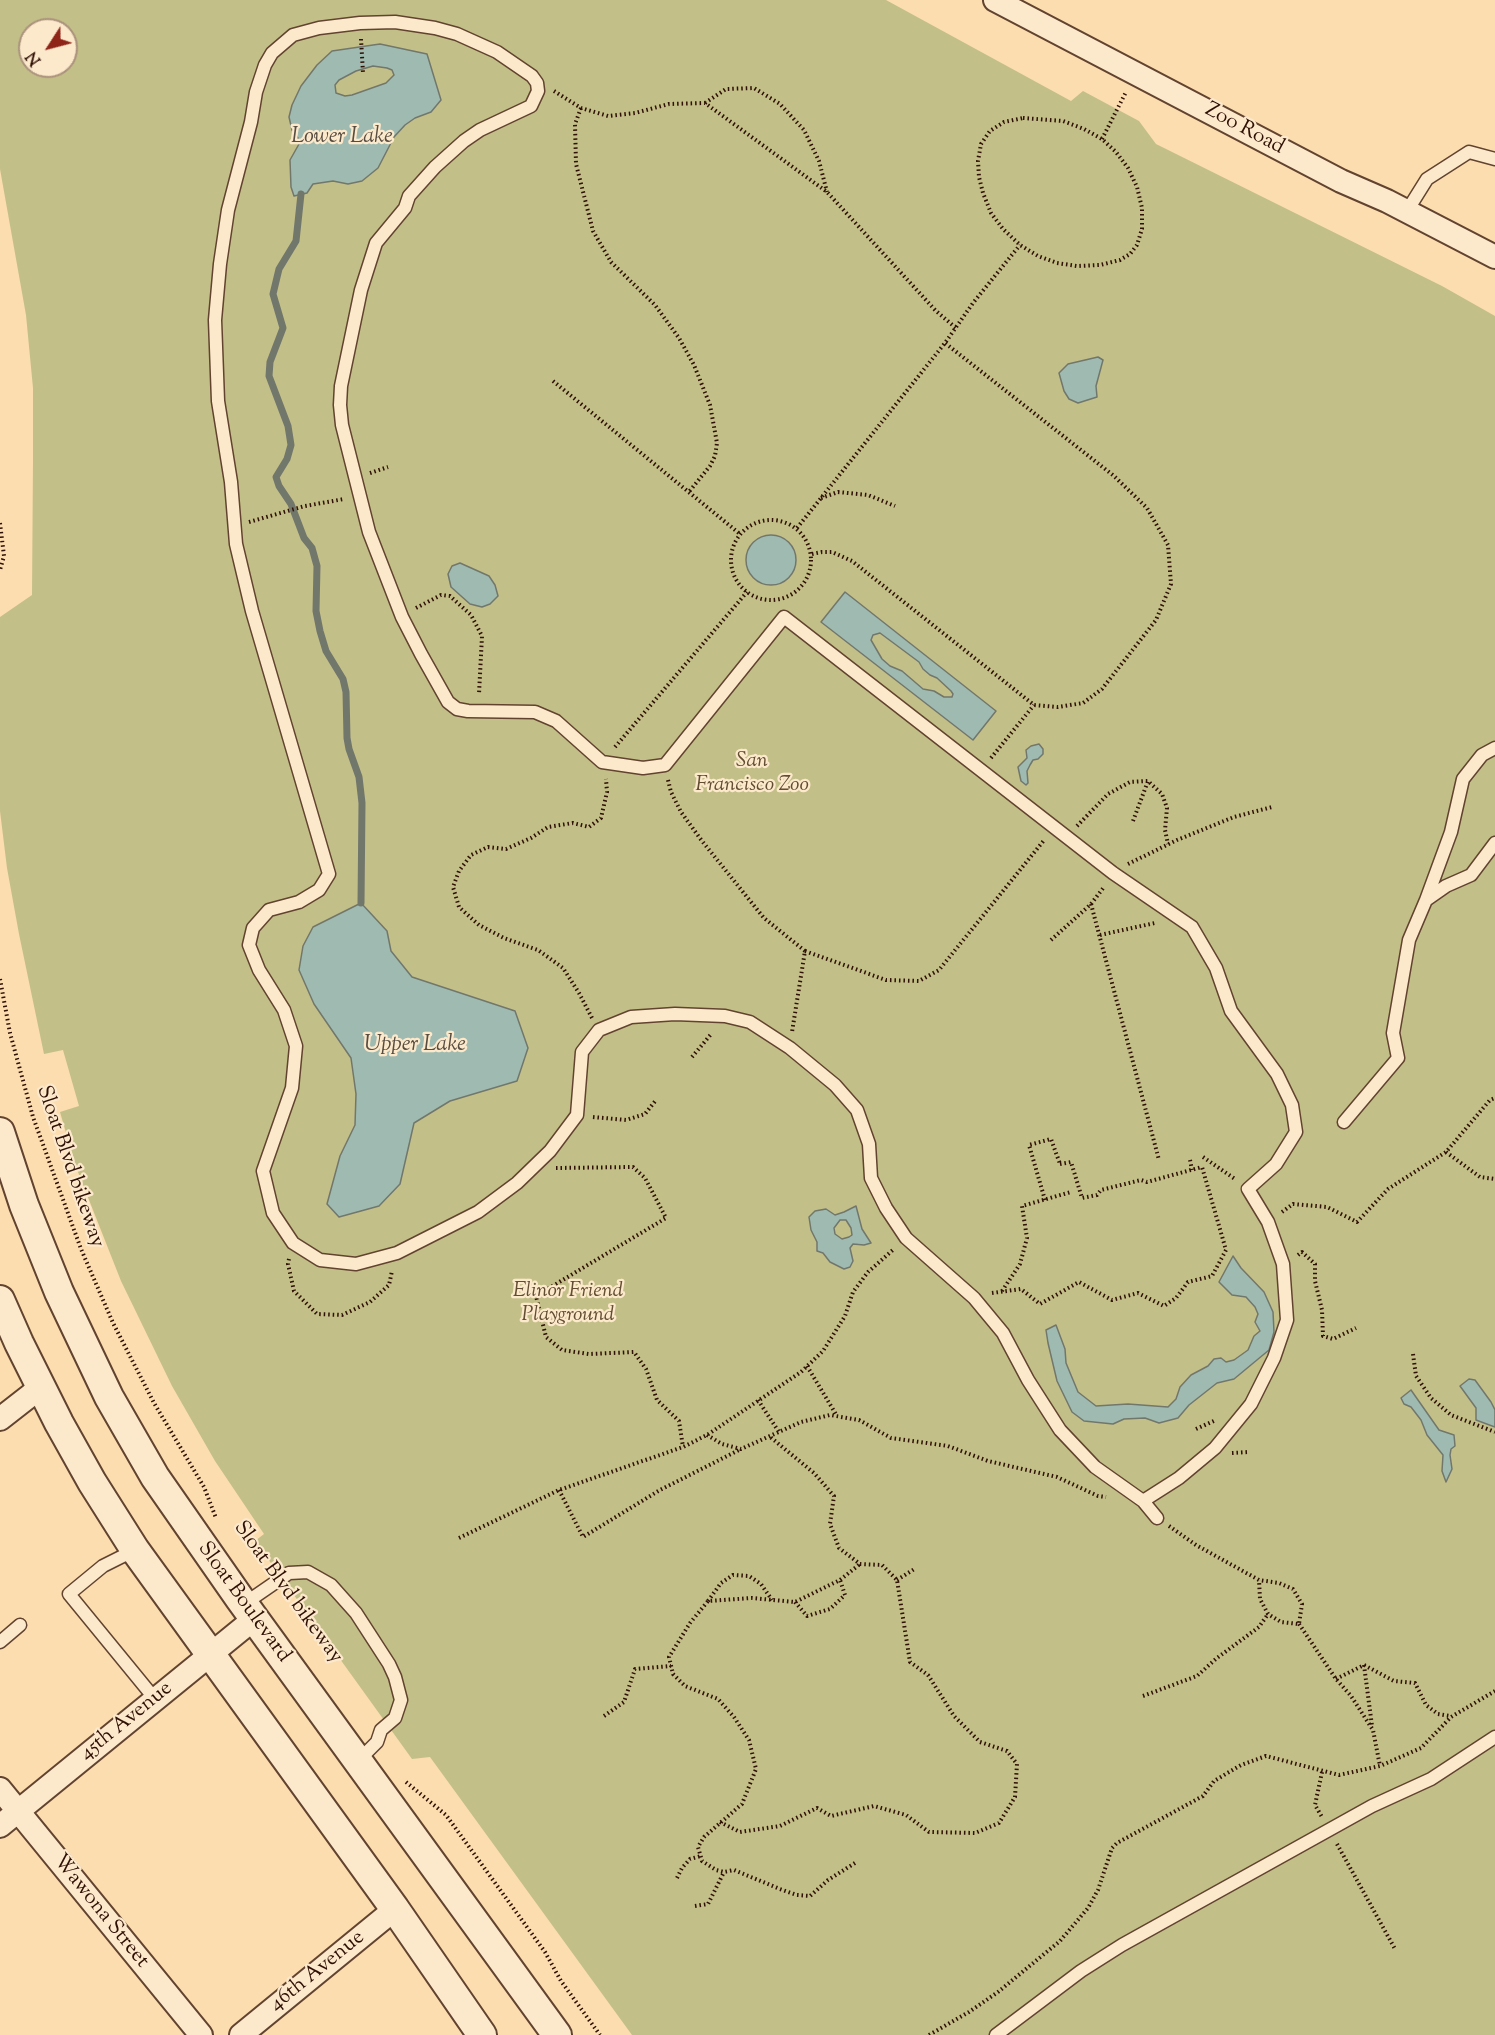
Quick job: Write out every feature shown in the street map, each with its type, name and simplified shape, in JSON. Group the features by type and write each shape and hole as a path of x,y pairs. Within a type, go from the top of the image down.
{"street":[{"name":"Zoo Road","path":"995,0 1341,181 1407,211 1495,257"},
{"name":"Sloat Boulevard","path":"0,1132 24,1205 50,1272 99,1377 165,1492 249,1612 557,2035"},
{"path":"0,1300 41,1388 92,1482 135,1550 395,1909 482,2035"},
{"path":"0,1419 41,1388"},
{"name":"45th Avenue","path":"0,1826 210,1655 249,1612"},
{"name":"Wawona Street","path":"0,1789 201,2035"},
{"name":"46th Avenue","path":"241,2035 395,1909"}],"lane":[{"path":"1143,1501 1179,1478 1215,1448 1251,1404 1274,1358 1287,1320 1283,1264 1268,1222 1248,1188 1276,1164 1296,1132 1292,1106 1277,1074 1231,1011 1216,968 1192,927 1113,873 784,618 665,765 643,768 602,762 556,721 547,716 523,711 480,712 457,709 448,702 402,617 375,548 342,425 339,405 341,386 362,290 376,243 405,208 409,196 450,152 480,130 531,106 538,91 537,83 532,76 497,52 477,42 457,34 416,24 395,22 346,24 306,30 293,35 273,53 262,72 228,210 217,291 218,401 231,482 236,544 252,611 329,874 319,890 298,902 269,910 253,928 249,945 259,970 284,1010 297,1046 292,1088 263,1171 273,1213 293,1243 320,1260 356,1264 397,1253 478,1212 534,1168 577,1115 582,1052 599,1030 631,1017 675,1014 726,1016 750,1022 790,1048 835,1085 857,1110 869,1144 871,1178 886,1208 906,1238 974,1298 1003,1333 1028,1380 1060,1430 1095,1467 1143,1501 1157,1518"},
{"path":"1407,211 1427,179 1469,152 1495,159"},
{"path":"1344,1122 1398,1058 1393,1033 1409,940 1451,832 1463,779 1482,755 1495,748"},
{"path":"1426,900 1446,886 1471,875 1495,843"},
{"path":"135,1550 103,1566 69,1594 155,1700"},
{"path":"249,1612 289,1573 308,1572 331,1585 357,1613 389,1664 401,1700 395,1718 381,1730 377,1742 358,1761"},
{"path":"0,1642 20,1625"},
{"path":"996,2035 1101,1957 1372,1806 1431,1779 1495,1737"}],"path":[{"path":"362,44 363,71"},
{"path":"1102,139 1136,73"},
{"path":"532,76 581,108 608,116 635,113 669,104 705,103 726,89 754,88 780,104 804,130 819,161 827,192"},
{"path":"705,103 827,192 936,311 956,328"},
{"path":"581,108 575,124 576,164 593,231 610,262 655,305 673,329 694,365 710,405 717,443 715,456 688,494"},
{"path":"1023,118 1042,118 1064,121 1102,139 1128,168 1137,187 1142,208 1142,229 1137,245 1130,254 1120,260 1077,266 1057,263 1038,256 1020,245 1003,229 991,213 979,177 978,161 981,144 990,131 1004,122 1023,118"},
{"path":"796,528 945,343 1020,245"},
{"path":"812,554 832,552 852,561 1034,705 1058,707 1083,703 1102,689 1156,620 1171,584 1168,545 1147,508 1114,476 945,343"},
{"path":"553,381 688,494 740,534"},
{"path":"820,498 838,492 868,495 895,506"},
{"path":"269,516 359,495"},
{"path":"765,520 783,521 796,528 805,538 812,554 811,571 796,593 787,598 765,601 747,592 735,578 731,561 732,552 740,534 756,522 765,520"},
{"path":"0,523 4,556 0,570"},
{"path":"599,1030 563,968 538,950 504,938 479,925 459,907 453,887 459,871 471,855 488,847 506,849 531,838 548,826 573,822 589,827 601,818 607,792 602,762 747,592"},
{"path":"402,617 441,595 450,596 471,615 482,636 480,712"},
{"path":"982,770 1034,705"},
{"path":"665,765 671,792 681,812 764,918 805,951 886,980 919,981 939,970 1055,827"},
{"path":"1133,822 1148,781"},
{"path":"1067,836 1108,794 1130,782 1148,781 1162,794 1167,808 1165,830 1168,844"},
{"path":"1051,940 1092,904 1113,873 1168,844 1234,817 1272,807"},
{"path":"1092,904 1160,1160"},
{"path":"1100,935 1178,918"},
{"path":"790,1048 805,951"},
{"name":"Sloat Blvd bikeway","path":"0,979 10,1033 33,1117 81,1249 113,1323 149,1393 204,1487 219,1526"},
{"path":"692,1057 726,1016"},
{"path":"1268,1222 1293,1204 1327,1207 1357,1222 1388,1190 1446,1152 1490,1100 1495,1098"},
{"path":"577,1115 626,1120 645,1114 656,1100"},
{"path":"974,1298 1021,1289 1040,1304 1079,1282 1112,1300 1138,1293 1164,1306 1176,1298 1188,1282 1212,1276 1226,1250 1202,1167 1147,1182 1141,1180 1101,1190 1097,1195 1082,1198 1071,1162 1060,1164 1051,1139 1029,1145 1045,1200"},
{"path":"1446,1152 1480,1177 1495,1179"},
{"path":"1203,1157 1248,1188"},
{"path":"1190,1160 1192,1170"},
{"path":"534,1168 633,1167 645,1178 666,1218 536,1296 546,1337 562,1350 589,1354 634,1352 646,1369 657,1400 680,1421 683,1447"},
{"path":"1002,1291 1020,1264 1027,1238 1022,1206 1071,1192"},
{"path":"459,1538 559,1490 683,1447 707,1435 758,1401 807,1366 823,1351 845,1316 853,1292 863,1279 906,1238"},
{"path":"293,1243 288,1264 294,1291 316,1314 342,1314 370,1302 389,1285 397,1253"},
{"path":"1283,1264 1302,1252 1315,1264 1315,1281 1322,1310 1323,1336 1333,1339 1356,1328"},
{"path":"1413,1354 1416,1376 1431,1398 1451,1415 1495,1432"},
{"path":"807,1366 838,1416"},
{"path":"758,1401 779,1432"},
{"path":"559,1490 583,1537 660,1490 741,1449 801,1422 830,1415 859,1420 891,1438 948,1446 988,1461 1057,1477 1098,1496 1143,1501"},
{"path":"707,1435 722,1444 741,1449"},
{"path":"720,1822 740,1832 780,1826 817,1808 831,1815 874,1806 906,1815 929,1832 975,1833 999,1823 1015,1797 1017,1764 1007,1751 980,1742 954,1716 928,1675 910,1662 897,1580 882,1565 860,1563 839,1548 830,1524 834,1496 814,1473 770,1436"},
{"path":"1157,1518 1196,1545 1259,1580 1279,1583 1293,1589 1302,1604 1299,1624 1373,1730"},
{"path":"708,1601 752,1598 795,1602 840,1580 860,1563"},
{"path":"897,1580 916,1568"},
{"path":"772,1600 761,1584 749,1576 733,1575 721,1583 690,1623 669,1657 673,1674 685,1686 718,1699 734,1717 749,1740 756,1769 742,1804 710,1830 698,1847 702,1861 716,1870 724,1872 734,1870 789,1892 810,1896 834,1875 855,1863"},
{"path":"795,1602 807,1616 830,1608 845,1595 840,1580"},
{"path":"1259,1580 1260,1599 1268,1614 1281,1622 1299,1624"},
{"path":"1143,1696 1197,1676 1259,1627 1268,1614"},
{"path":"1336,1679 1364,1665"},
{"path":"1364,1665 1394,1681 1415,1683 1426,1705 1438,1714 1451,1717"},
{"path":"1364,1665 1380,1766"},
{"path":"604,1716 624,1702 634,1669 671,1666"},
{"path":"929,2035 998,1992 1060,1941 1089,1908 1098,1890 1112,1848 1117,1843 1203,1796 1214,1781 1261,1756 1339,1775 1380,1766 1421,1748 1451,1717 1495,1691"},
{"path":"1322,1772 1315,1805 1395,1949"},
{"path":"405,1781 446,1815 546,1952 561,1981 600,2035"},
{"path":"677,1878 690,1859 701,1856"},
{"path":"695,1906 708,1904 724,1872"}],"green space":[{"name":"San Francisco Zoo","path":"0,0 886,0 1071,101 1083,91 1139,121 1156,144 1442,286 1495,316 1495,2035 632,2035 430,1757 412,1759 255,1541 264,1534 215,1461 172,1386 121,1281 76,1167 60,1112 79,1106 63,1050 44,1054 7,868 0,811 0,617 32,595 33,388 26,315 0,169"}],"water":[{"name":"Lower Lake","path":"380,44 427,54 441,100 431,112 405,125 394,137 378,168 362,181 348,184 333,181 313,184 307,193 294,196 291,187 290,160 299,144 289,117 292,105 301,86 317,65 332,51","holes":["373,66 392,70 394,75 386,83 352,95 345,96 336,93 335,85 339,80 356,71"]},
{"path":"1098,357 1103,360 1096,386 1097,397 1078,403 1069,399 1059,373 1068,364"},
{"path":"766,535 776,535 789,542 796,555 796,565 789,578 776,585 766,585 757,581 750,574 746,565 746,555 750,546 757,539"},
{"path":"460,563 489,576 498,596 490,604 482,607 470,604 451,587 448,574 452,566"},
{"path":"845,592 996,711 973,740 821,622","holes":["880,633 919,662 923,669 951,691 952,697 944,697 934,691 923,689 902,671 890,666 882,659 871,640 873,635"]},
{"path":"1039,744 1043,749 1043,754 1033,760 1030,765 1026,785 1021,781 1018,767 1027,758 1026,750"},
{"name":"Upper Lake","path":"361,903 387,931 391,951 412,977 515,1011 528,1048 517,1081 450,1101 414,1123 400,1184 379,1206 339,1217 327,1204 340,1156 355,1125 356,1094 351,1058 314,1004 299,970 303,946 313,927"},
{"path":"856,1206 862,1229 871,1243 853,1244 850,1248 853,1261 850,1267 844,1269 830,1262 823,1253 817,1251 817,1242 811,1230 809,1217 815,1211 826,1209 835,1215","holes":["840,1220 846,1220 852,1235 842,1239 835,1234 834,1228"]},
{"path":"1233,1256 1264,1292 1273,1312 1274,1332 1269,1350 1234,1379 1217,1383 1189,1405 1178,1418 1159,1423 1145,1418 1124,1419 1113,1424 1084,1421 1072,1412 1057,1381 1048,1343 1046,1330 1056,1325 1065,1349 1066,1363 1078,1392 1096,1406 1128,1404 1168,1407 1176,1399 1180,1387 1191,1375 1208,1366 1214,1359 1221,1358 1226,1362 1234,1360 1248,1350 1254,1336 1260,1331 1255,1322 1258,1314 1246,1297 1232,1295 1219,1282"},
{"path":"1469,1379 1475,1380 1491,1402 1495,1410 1495,1427 1476,1420 1476,1408 1460,1386"},
{"path":"1411,1390 1439,1430 1454,1435 1455,1446 1451,1449 1450,1455 1452,1469 1446,1482 1442,1471 1443,1455 1427,1435 1421,1420 1411,1407 1404,1404 1401,1398"}],"waterway":[{"path":"301,194 296,241 279,269 273,294 283,328 270,362 269,376 288,426 291,445 287,459 276,477 291,504 304,538 312,548 317,566 316,611 320,631 326,651 343,679 346,692 347,738 359,777 362,803 361,903"}],"park label":[{"name":"Elinor Friend Playground","path":"568,1304"}]}
